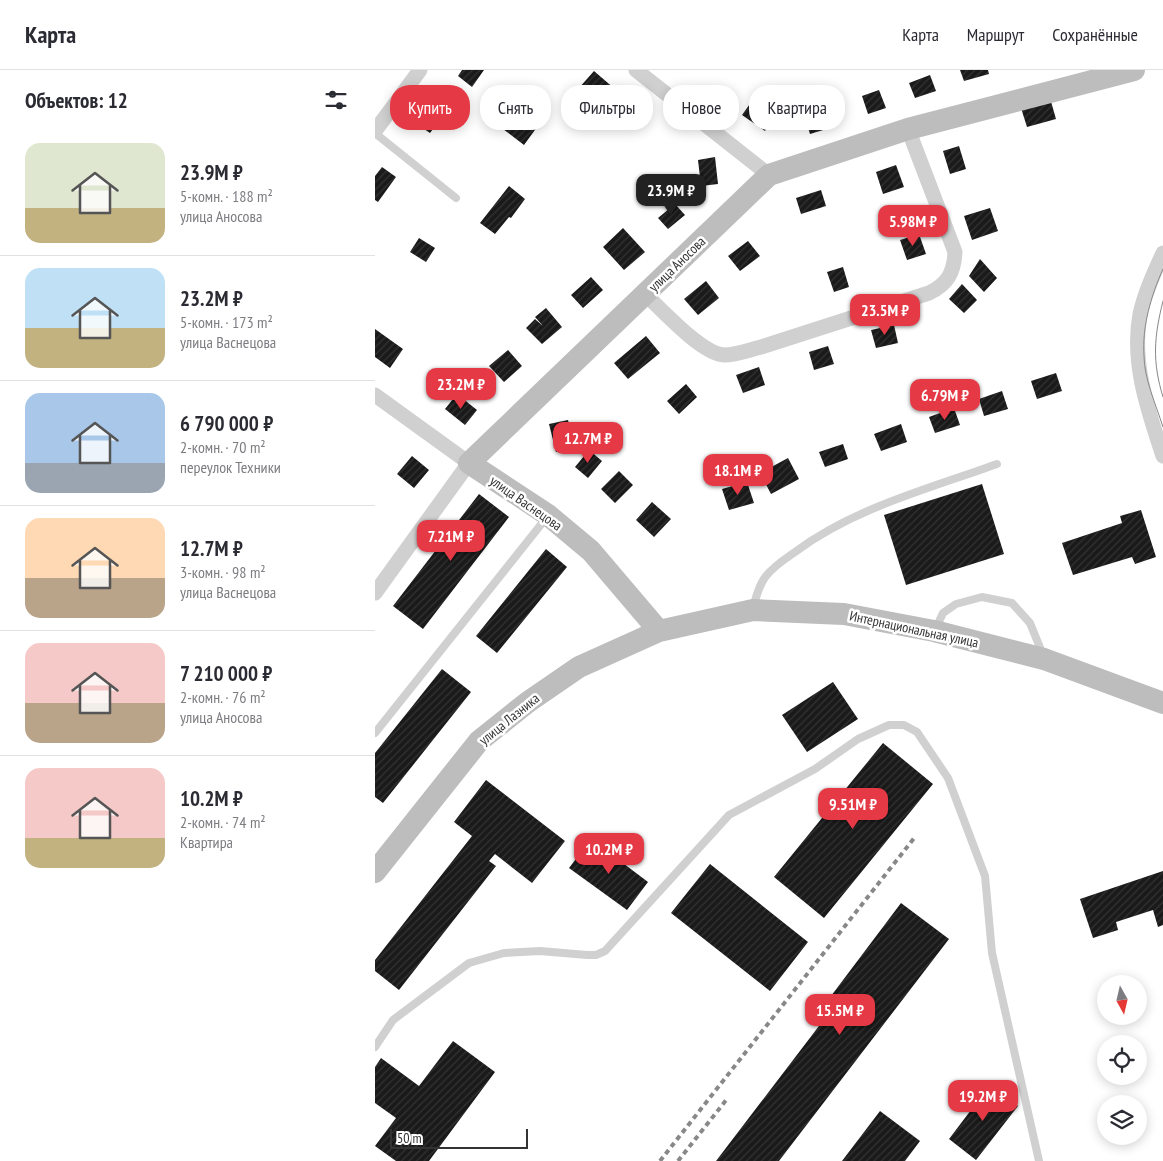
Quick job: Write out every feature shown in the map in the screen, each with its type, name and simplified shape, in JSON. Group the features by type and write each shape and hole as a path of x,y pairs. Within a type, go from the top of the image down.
{"street":[{"path":"375,132 420,70"},
{"path":"636,70 769,175"},
{"name":"улица Аносова","path":"375,593 469,463 769,175 908,129 1134,70"},
{"path":"645,294 697,342 711,352 723,355 736,354 761,347 929,293 939,288 948,278 954,266 955,252 908,129"},
{"path":"1163,253 1149,282 1140,315 1138,342 1140,374 1146,404 1163,456"},
{"name":"улица Васнецова","path":"375,395 469,463 548,516 591,552 659,631"},
{"name":"Интернациональная улица","path":"659,631 753,610 844,614 934,631 1044,659 1163,703"},
{"name":"улица Лазника","path":"375,872 479,741 528,702 579,667 659,631"}],"lane":[{"path":"375,132 456,198"},
{"path":"753,610 758,591 766,576 807,543 859,514 997,464"},
{"path":"375,733 548,516"},
{"path":"934,631 943,613 956,604 982,597 1012,603 1030,623 1044,659"},
{"path":"375,1047 393,1020 469,963 504,954 540,951 587,956 605,951 729,815 815,769 858,739 889,725 904,725 917,732 948,778 985,876 992,952 1039,1161"}],"building":[{"path":"462,70 484,70 472,87 458,76"},
{"path":"960,70 988,70 989,74 964,81"},
{"path":"594,71 610,85 582,85"},
{"path":"930,75 936,91 915,98 909,83"},
{"path":"879,90 886,108 868,114 862,96"},
{"path":"1050,98 1056,119 1027,127 1021,108"},
{"path":"749,105 749,120 742,115"},
{"path":"504,130 535,130 524,145"},
{"path":"809,130 823,130 810,134"},
{"path":"959,146 966,169 950,174 943,151"},
{"path":"715,157 718,184 701,186 698,160"},
{"path":"896,165 904,187 883,194 876,172"},
{"path":"382,167 396,177 378,202 375,200 375,176"},
{"path":"509,186 525,199 511,218 509,217 495,234 480,223"},
{"path":"821,190 826,206 801,214 796,198"},
{"path":"675,204 685,215 668,229 658,218"},
{"path":"990,208 998,231 972,240 964,216"},
{"path":"623,228 645,252 624,270 603,247"},
{"path":"919,234 926,254 907,260 900,240"},
{"path":"419,238 435,248 426,262 410,252"},
{"path":"748,241 760,256 740,271 728,256"},
{"path":"980,259 997,278 984,292 969,276"},
{"path":"843,267 849,287 834,292 827,272"},
{"path":"591,277 603,290 583,308 571,295"},
{"path":"706,281 719,298 698,315 684,299"},
{"path":"962,284 977,300 964,313 949,299"},
{"path":"546,308 562,327 542,344 526,328 535,319 543,326 535,317"},
{"path":"894,325 898,343 876,348 871,330"},
{"path":"375,329 403,349 390,368 375,357"},
{"path":"646,336 660,353 628,379 614,363"},
{"path":"828,346 834,364 814,370 809,352"},
{"path":"508,350 522,366 504,382 489,366"},
{"path":"759,367 765,385 743,393 736,375"},
{"path":"1056,373 1062,391 1037,399 1031,381"},
{"path":"686,384 697,397 679,414 667,401"},
{"path":"1002,391 1008,409 984,416 979,399"},
{"path":"457,394 477,410 465,425 445,409"},
{"path":"954,408 960,425 935,433 929,417"},
{"path":"568,420 575,448 556,452 549,424"},
{"path":"901,424 907,442 881,451 874,434"},
{"path":"843,444 848,459 825,467 819,452"},
{"path":"589,450 602,461 588,478 575,467"},
{"path":"412,456 429,470 414,488 397,474"},
{"path":"788,458 799,479 771,494 760,473"},
{"path":"619,471 633,485 615,503 601,489"},
{"path":"747,482 754,503 729,510 722,489"},
{"path":"982,484 1004,554 906,585 884,515"},
{"path":"479,494 509,517 423,629 393,606"},
{"path":"652,502 671,519 654,537 636,520"},
{"path":"1141,510 1156,557 1135,564 1132,557 1073,575 1062,543 1122,523 1120,516"},
{"path":"546,549 567,567 497,653 476,636"},
{"path":"442,669 471,692 383,803 375,797 375,753"},
{"path":"833,682 858,719 807,752 782,715"},
{"path":"883,743 933,784 824,918 774,877"},
{"path":"486,780 565,841 532,883 495,854 489,861 496,866 399,990 375,971 375,960 472,836 454,822"},
{"path":"591,839 648,882 627,910 569,868"},
{"path":"710,864 808,942 770,991 671,913"},
{"path":"1163,871 1163,925 1158,927 1153,910 1116,922 1118,930 1093,938 1080,899"},
{"path":"901,903 949,939 779,1161 716,1161 838,1001 831,996"},
{"path":"453,1041 495,1072 429,1161 396,1161 375,1146 396,1118 375,1103 375,1067 381,1058 419,1086"},
{"path":"990,1085 1018,1106 976,1160 949,1139"},
{"path":"880,1111 920,1141 905,1161 842,1161"}],"tram line":[{"path":"1163,269 1148,311 1144,334 1146,373 1163,427"},
{"path":"1163,301 1155,349 1157,372 1163,397"}],"railway":[{"path":"660,1161 915,837"},
{"path":"678,1161 727,1099"}]}
